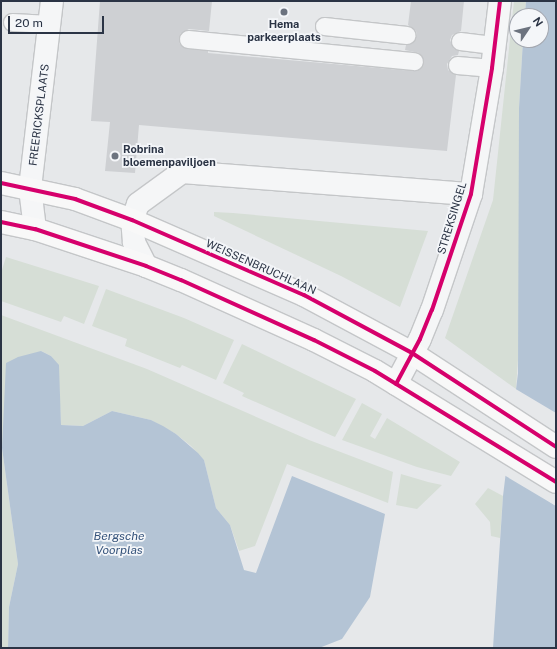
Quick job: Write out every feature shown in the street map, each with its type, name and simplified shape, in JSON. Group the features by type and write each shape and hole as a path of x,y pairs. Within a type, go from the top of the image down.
{"street":[{"name":"FREERICKSPLAATS","path":"35,229 30,188 52,1"},
{"name":"STREKSINGEL","path":"396,384 432,310 471,194 492,68 500,1"},
{"path":"146,266 134,242 132,220 138,204 182,172 471,194"},
{"name":"WEISSENBRUCHLAAN","path":"1,183 30,188 75,199 132,220 304,295 412,353 556,447"},
{"path":"1,222 35,229 146,266 181,280 314,340 375,371 556,482"}],"lane":[{"path":"12,22 50,24"},
{"path":"324,26 407,35"},
{"path":"188,39 414,61"},
{"path":"460,41 495,45"},
{"path":"457,65 492,68"}],"shaded area":[{"path":"514,1 526,1 526,8 513,8"},
{"path":"509,48 523,48 519,108 519,345 516,389 445,338 493,200"},
{"path":"214,212 428,231 400,307 341,276 214,216"},
{"path":"6,257 99,286 84,324 64,316 61,322 1,301 1,273"},
{"path":"106,289 184,318 234,340 216,380 182,365 180,368 125,346 127,339 92,326"},
{"path":"1,315 147,369 309,440 393,472 388,503 287,464 255,546 239,551 230,525 216,508 204,460 191,446 176,434 151,420 112,411 83,426 61,425 58,365 51,356 41,351 2,448 18,564 9,607 8,648 1,648"},
{"path":"242,344 356,399 335,437 242,396 244,393 223,383"},
{"path":"362,403 382,414 370,436 375,439 387,418 460,462 451,476 417,467 342,440"},
{"path":"401,474 442,485 417,509 396,505"},
{"path":"488,488 503,496 500,538 491,536 490,522 475,504"}],"water":[{"path":"526,1 556,1 556,431 547,500 556,506 556,648 493,648 503,496 518,373 519,108 523,48 549,48 549,8 526,8"},
{"name":"Bergsche Voorplas","path":"41,351 51,356 59,365 61,425 83,426 112,411 151,420 176,434 198,453 204,460 216,508 230,525 244,570 256,573 292,476 385,514 370,597 342,639 319,648 8,648 9,607 18,564 2,448 6,363 18,357"}],"pier":[{"path":"514,388 556,413 556,448 549,499 556,503 556,506 504,475"}],"building":[{"path":"100,1 212,1 209,31 189,29 180,34 179,43 187,49 208,51 208,53 413,71 422,67 424,62 419,53 405,50 406,45 411,44 417,36 416,31 408,25 411,1 464,1 461,31 452,35 450,40 454,49 459,51 458,55 452,56 447,64 448,70 456,75 447,151 139,125 135,173 105,171 110,122 91,121"}],"cycle path":[{"path":"396,384 420,339 432,310 471,194 492,68 500,1"},
{"path":"1,183 75,199 132,220 304,295 412,353 556,447"},
{"path":"1,222 35,229 146,266 181,280 314,340 375,371 556,482"}],"place":[{"name":"Hema parkeerplaats","path":"284,12"},
{"name":"Robrina bloemenpaviljoen","path":"115,156"}]}
